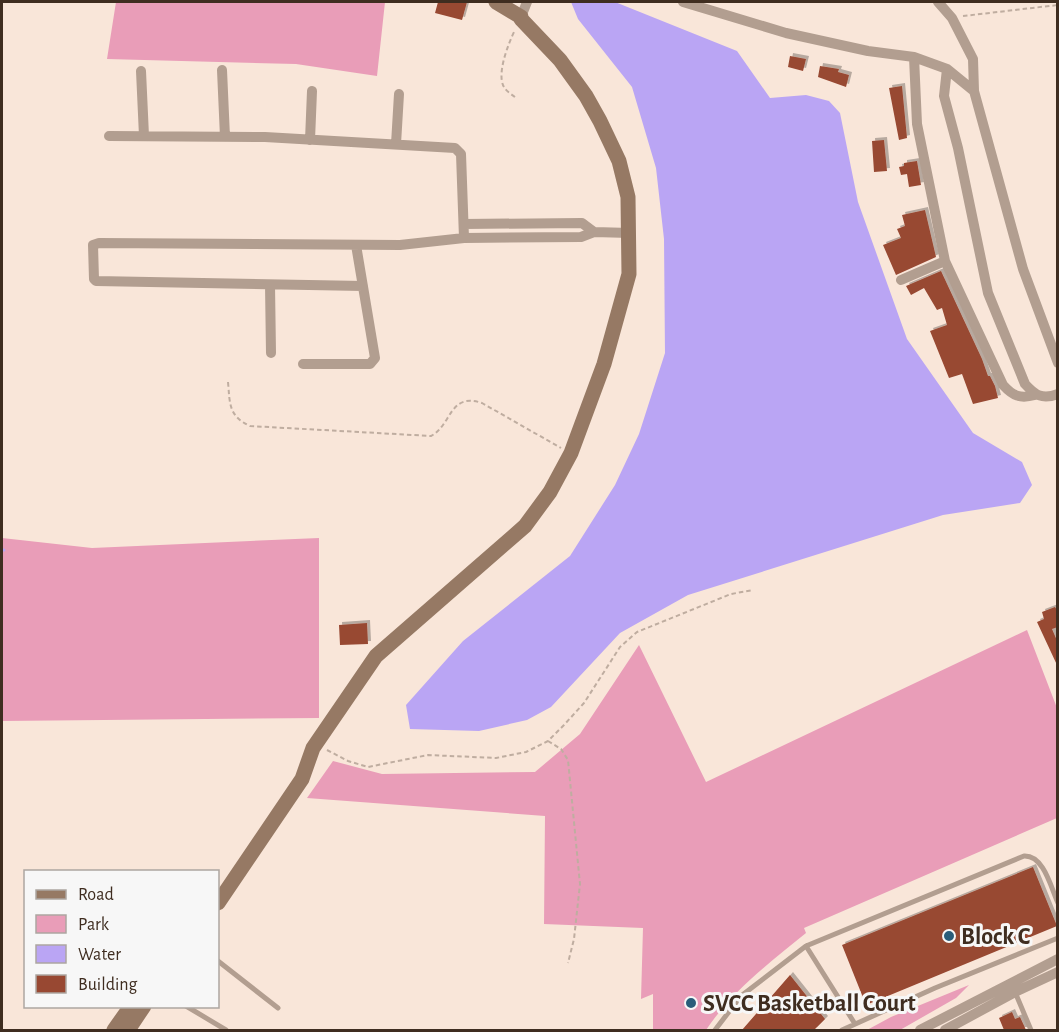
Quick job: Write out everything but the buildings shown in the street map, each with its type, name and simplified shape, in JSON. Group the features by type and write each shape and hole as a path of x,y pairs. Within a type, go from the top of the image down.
{"street":[{"path":"219,902 302,779 316,743 376,656 525,526 550,492 571,453 604,364 629,274 628,197 619,161 586,96 560,60 521,18 496,2"},
{"path":"521,18 527,2"},
{"path":"684,2 786,33 868,51 914,57 947,69 974,92"},
{"path":"727,14 729,2"},
{"path":"938,2 952,18 973,59 974,92 1023,269 1058,363"},
{"path":"914,57 917,124 945,261 1003,385 1011,394 1023,398 1058,394"},
{"path":"947,69 944,96 958,148 988,293 1025,384 1035,395"},
{"path":"222,70 225,137"},
{"path":"141,71 144,136"},
{"path":"310,140 312,91"},
{"path":"396,144 399,94"},
{"path":"109,136 225,137 454,148 461,154 464,238"},
{"path":"464,224 582,223 594,232"},
{"path":"363,286 96,281 94,279 93,245 99,243 400,245 464,238 581,237 594,232 630,233"},
{"path":"303,364 370,364 375,358 356,245"},
{"path":"901,280 945,261"},
{"path":"270,285 271,352"},
{"path":"219,884 297,774 304,769"},
{"path":"920,1030 1058,959"},
{"path":"945,1030 1015,992 1058,972"},
{"path":"114,1030 130,1008"},
{"path":"128,1030 143,1008"}],"lane":[{"path":"715,1030 741,996 806,946 1024,856 1032,856 1039,860 1058,903"},
{"path":"842,1030 935,988 1058,938"},
{"path":"806,946 855,1024"},
{"path":"219,962 278,1008"},
{"path":"1015,992 1031,1030"},
{"path":"189,1008 226,1030"}],"path":[{"path":"952,18 1058,5"},
{"path":"515,97 504,88 501,78 504,59 521,18"},
{"path":"228,382 230,408 235,417 250,426 431,436 437,432 459,404 470,400 482,403 571,453"},
{"path":"316,743 348,761 369,767 428,755 471,758 510,757 526,752 548,741 584,703 621,647 637,632 731,594 753,590"},
{"path":"548,741 561,748 568,760 580,884 574,939 568,963"}],"green space":[{"path":"116,2 385,2 377,76 296,64 107,59"},
{"path":"2,538 92,548 319,538 319,718 2,721"},
{"path":"1027,630 1057,708 1057,818 804,928 806,933 739,990 706,1030 653,1030 653,994 641,999 643,928 544,924 545,816 307,798 333,761 382,774 535,772 580,734 639,645 706,782"},
{"path":"969,985 956,998 900,1030 867,1030 891,1017"}],"water":[{"path":"571,2 615,2 737,51 770,98 806,95 829,101 840,113 858,202 907,339 973,433 1022,462 1032,485 1020,503 943,515 688,595 620,633 551,707 527,720 479,731 410,729 406,705 463,641 570,556 615,485 639,434 665,353 664,239 656,168 632,87 578,19"}],"place":[{"name":"Block C","path":"949,936"},
{"name":"SVCC Basketball Court","path":"691,1003"}]}
